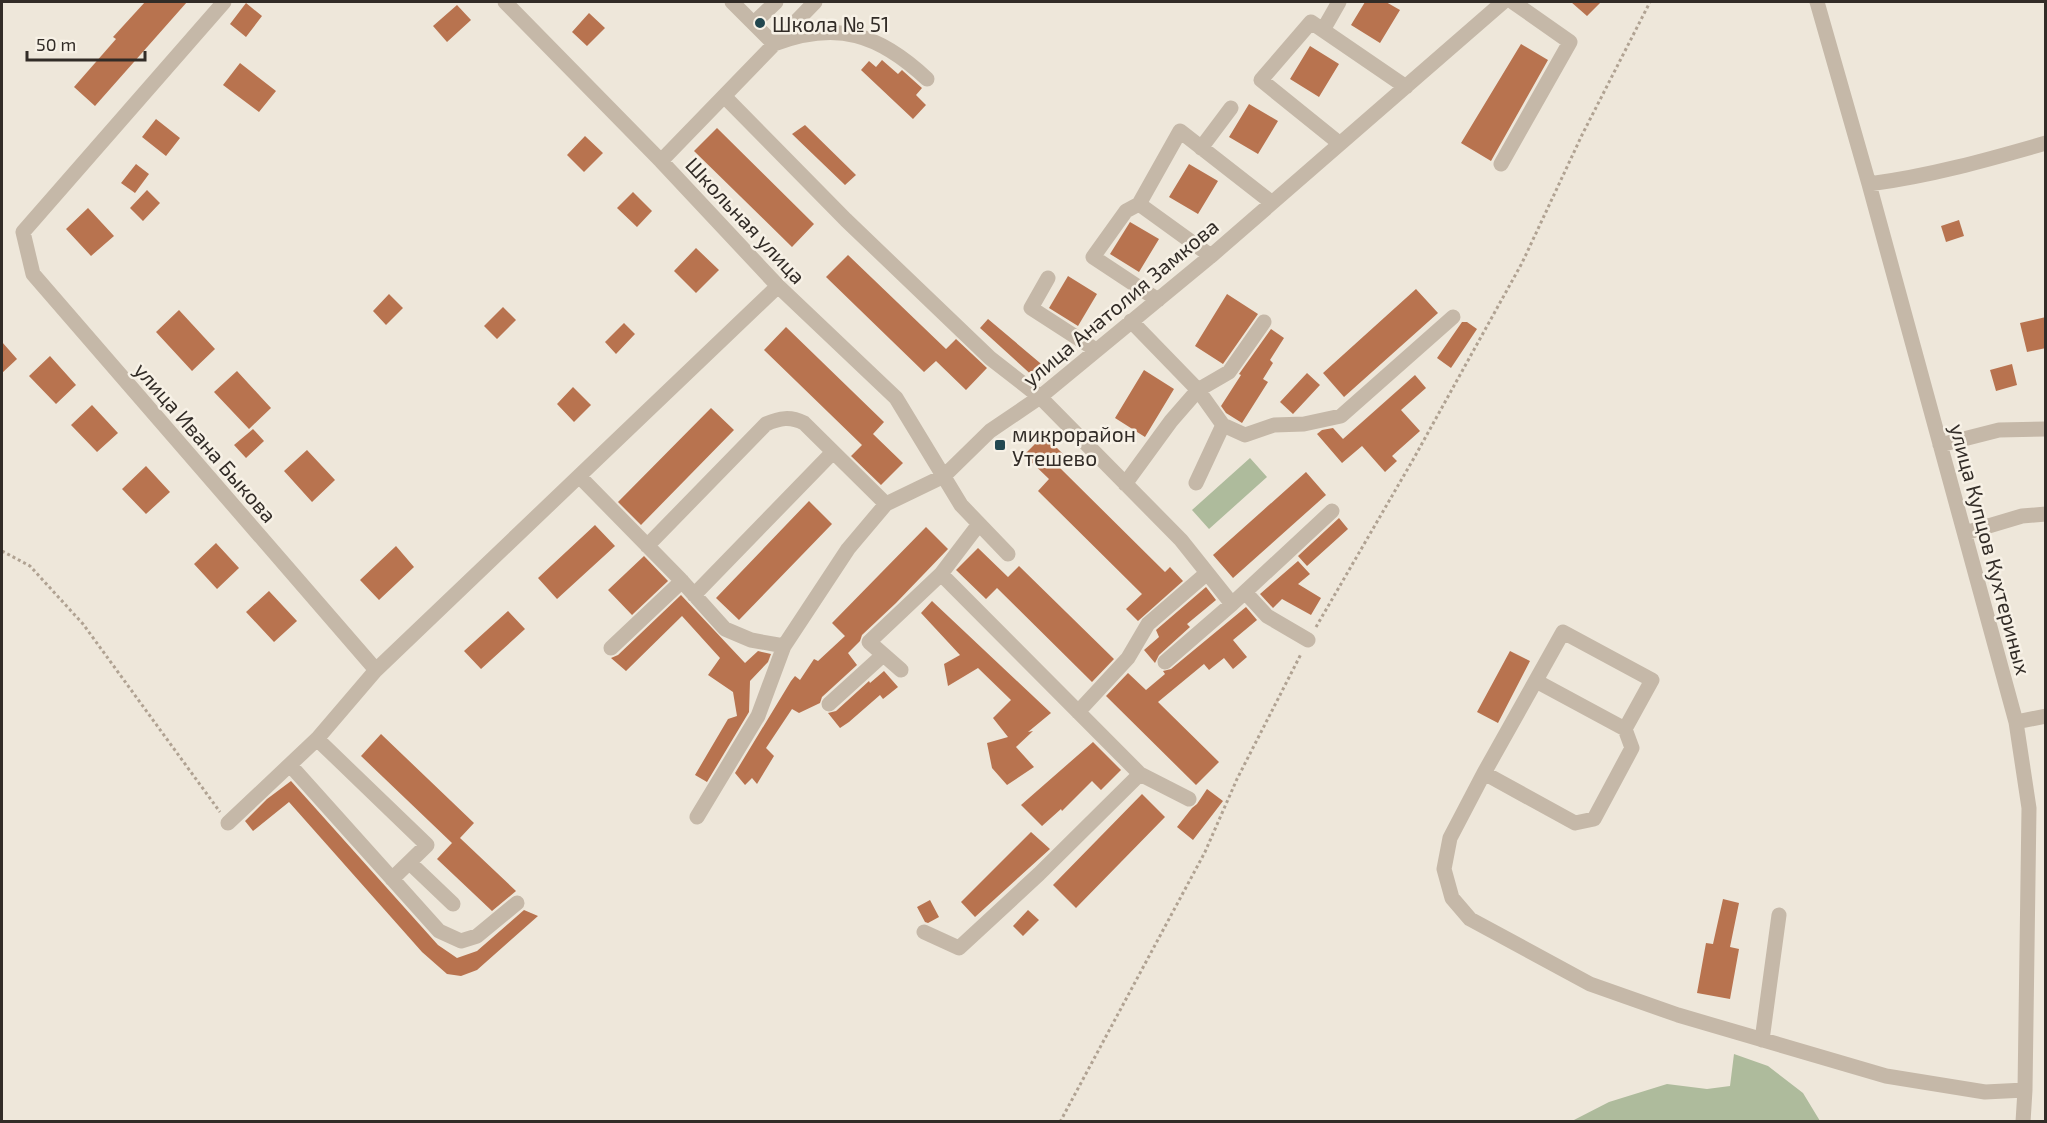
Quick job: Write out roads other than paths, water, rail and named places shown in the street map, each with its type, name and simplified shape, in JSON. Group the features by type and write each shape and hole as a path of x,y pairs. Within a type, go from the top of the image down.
{"street":[{"name":"улица Ивана Быкова","path":"224,2 23,232 33,274 376,670"},
{"name":"Школьная улица","path":"505,2 661,161 778,286 896,398 961,506 1008,554"},
{"path":"732,2 774,44"},
{"path":"754,23 776,2"},
{"path":"661,161 815,2"},
{"path":"1323,30 1339,2"},
{"name":"улица Анатолия Замкова","path":"698,817 758,716 784,646 848,549 886,504 944,476 990,431 1040,397 1211,256 1503,2"},
{"path":"1501,164 1570,42 1513,2"},
{"name":"улица Купцов Кухтериных","path":"1817,2 2016,722 2029,808 2023,1122"},
{"path":"1339,143 1261,80 1311,22 1406,87"},
{"path":"774,44 797,35 829,32 864,37 889,48 927,79"},
{"path":"724,96 846,220 981,350 1040,397 1181,540 1232,604"},
{"path":"1201,148 1231,108"},
{"path":"1158,300 1093,257 1126,211 1138,204 1180,131 1271,202"},
{"path":"1869,184 1910,179 1941,172 2046,143"},
{"path":"1138,204 1211,256"},
{"path":"1048,278 1031,308 1096,350"},
{"path":"228,824 317,739 376,670 778,286"},
{"path":"1131,321 1198,390 1223,425 1245,435 1274,425 1304,424 1341,416 1453,316"},
{"path":"1125,484 1171,421 1198,390 1228,372 1264,322"},
{"path":"647,546 766,424 778,419 793,418 804,423 886,504"},
{"path":"1196,483 1223,425"},
{"path":"1940,445 1999,430 2046,429"},
{"path":"694,595 833,452"},
{"path":"580,477 682,581 725,629 752,640 784,646"},
{"path":"1165,662 1232,604 1332,511"},
{"path":"1965,533 2022,516 2046,514"},
{"path":"901,670 869,642 941,574 979,524"},
{"path":"1078,712 1128,658 1148,624 1207,573"},
{"path":"941,574 1140,774 1189,799"},
{"path":"611,648 682,581"},
{"path":"1245,592 1267,616 1308,640"},
{"path":"1625,729 1652,680 1563,632 1450,838 1444,869 1452,898 1470,919 1590,984 1678,1015 1886,1076 1985,1092 2025,1090"},
{"path":"829,704 883,655"},
{"path":"1484,773 1575,823 1594,819 1632,748 1625,729 1536,681"},
{"path":"2016,722 2046,716"},
{"path":"317,739 427,845 392,879"},
{"path":"290,765 439,932 461,941 477,936 517,903"},
{"path":"924,932 958,948 1040,874 1140,774"},
{"path":"410,863 453,904"},
{"path":"1762,1040 1779,915"}],"place":[{"name":"Школа № 51","path":"760,23"},
{"name":"микрорайон Утешево","path":"1000,445"}]}
